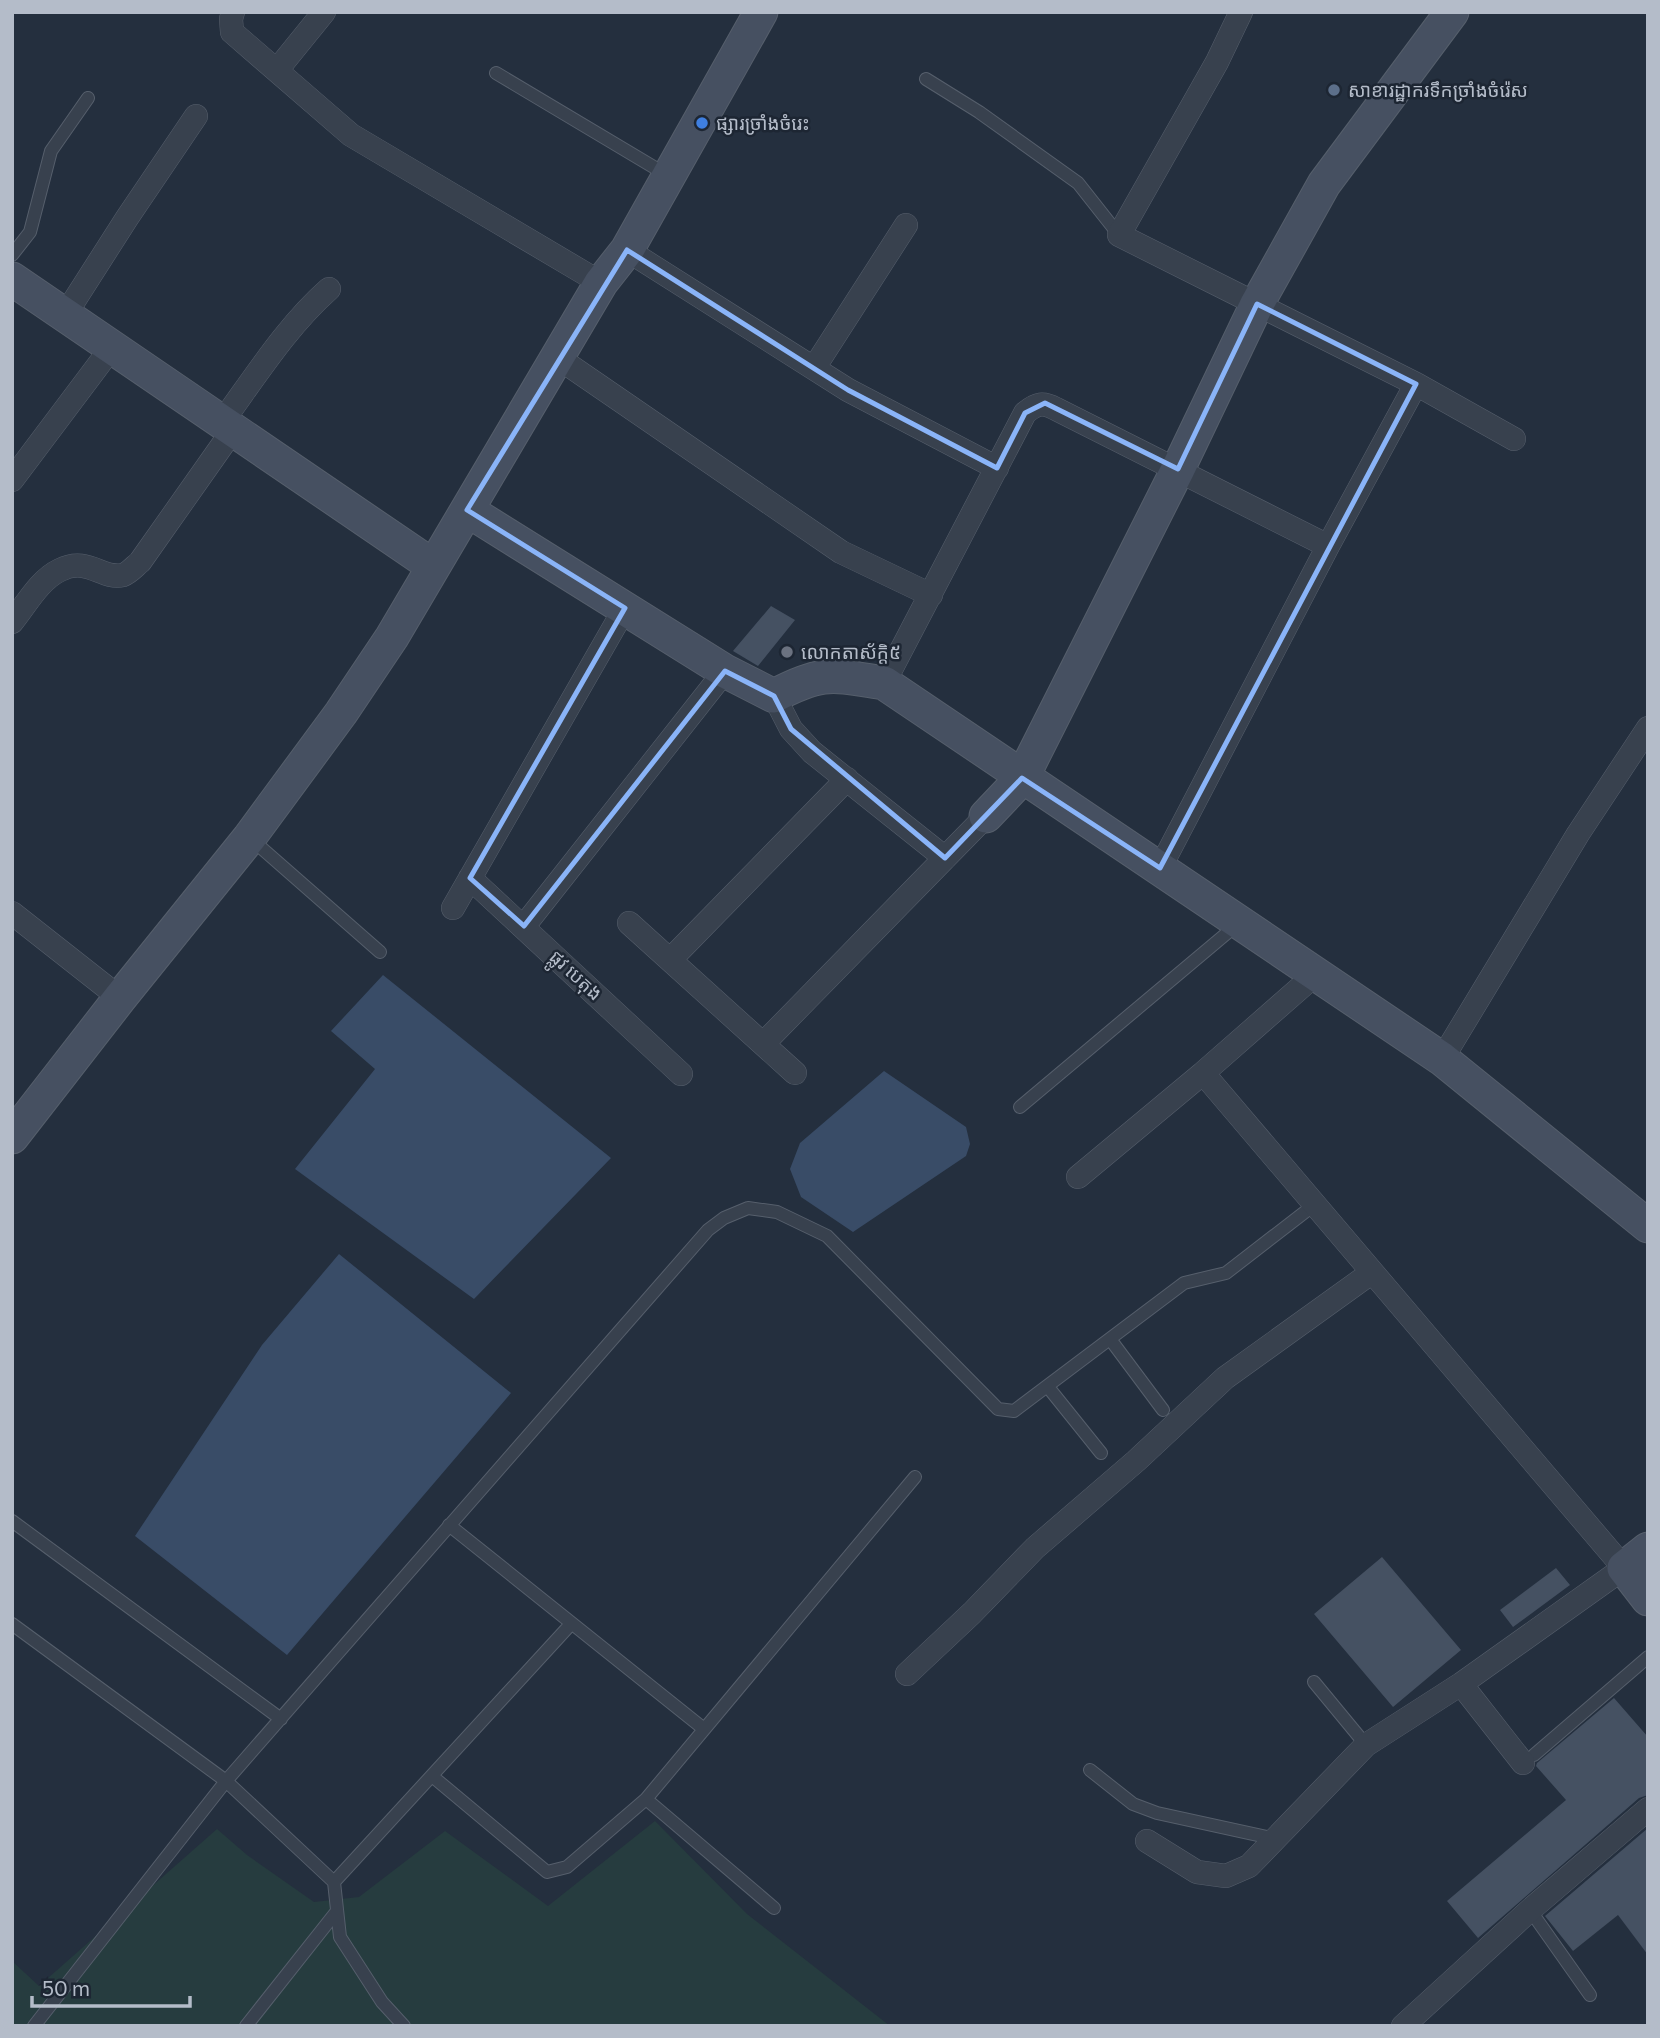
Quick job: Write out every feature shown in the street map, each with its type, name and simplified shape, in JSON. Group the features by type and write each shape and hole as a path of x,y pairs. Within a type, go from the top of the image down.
{"street":[{"path":"233,12 232,32 351,135 601,283"},
{"path":"277,70 324,12"},
{"path":"12,1137 249,838 341,713 392,637 601,283 627,250 761,12"},
{"path":"1241,12 1217,62 1119,235 1416,384 1514,439"},
{"path":"763,1044 1021,778 1178,469 1257,304 1325,184 1452,12"},
{"path":"65,315 196,117"},
{"path":"814,368 906,225"},
{"path":"627,250 848,390 997,468"},
{"path":"12,279 433,566"},
{"path":"12,622 42,584 58,570 74,565 96,568 112,576 125,574 140,562 293,326 311,304 329,289"},
{"path":"12,480 112,347"},
{"path":"557,357 841,552 931,595"},
{"path":"1160,868 1416,384"},
{"path":"884,684 1025,413 1035,404 1045,403 1328,546"},
{"path":"467,510 725,671 774,696 791,729 812,752 945,858"},
{"path":"453,908 625,608"},
{"path":"524,926 725,671"},
{"path":"774,696 804,680 830,674 884,684 1442,1059 1648,1226"},
{"path":"1442,1059 1578,834 1648,727"},
{"path":"670,960 847,779"},
{"name":"ផ្លូវ បេតុង","path":"470,878 681,1073"},
{"path":"12,913 120,998"},
{"path":"629,923 795,1073"},
{"path":"1078,1177 1316,974"},
{"path":"1203,1073 1371,1273 1636,1559 1648,1599"},
{"path":"907,1674 972,1614 1035,1548 1136,1461 1225,1378 1371,1273"},
{"path":"1147,1842 1197,1872 1226,1876 1249,1866 1366,1745 1461,1684 1636,1559"},
{"path":"1461,1684 1528,1759"},
{"path":"1403,2026 1530,1910 1648,1809"}],"lane":[{"path":"496,73 668,176"},
{"path":"926,79 979,112 1078,183 1119,235"},
{"path":"12,255 30,232 51,151 88,98"},
{"path":"249,838 380,952"},
{"path":"1020,1107 1239,923"},
{"path":"34,2026 226,1781 708,1230 724,1218 748,1208 777,1212 827,1236 998,1409 1014,1411 1184,1283 1226,1273 1314,1205"},
{"path":"1110,1339 1163,1410"},
{"path":"1048,1387 1101,1453"},
{"path":"432,1776 547,1872 568,1867 646,1799 915,1477"},
{"path":"12,1521 281,1719"},
{"path":"449,1525 704,1729"},
{"path":"334,1882 571,1623"},
{"path":"12,1624 226,1781 334,1882 340,1937 382,2002 404,2026"},
{"path":"1528,1759 1648,1657"},
{"path":"1314,1682 1366,1745"},
{"path":"1090,1769 1133,1804 1157,1813 1276,1839"},
{"path":"646,1799 774,1908"},
{"path":"1530,1910 1590,1996"},
{"path":"246,2026 337,1911"}],"highlighted area":[{"path":"627,250 848,390 997,468 1025,413 1045,403 1178,469 1257,304 1416,384 1160,868 1022,778 945,858 791,729 774,696 725,671 524,926 470,878 625,608 467,510"}],"green space":[{"path":"655,1821 747,1914 890,2026 12,2026 12,1961 39,1986 217,1829 247,1855 314,1902 359,1897 445,1831 548,1906"}],"water":[{"path":"383,975 611,1158 474,1299 295,1169 375,1069 331,1031"},
{"path":"884,1071 966,1127 970,1144 966,1156 853,1232 801,1197 790,1169 800,1143"},
{"path":"339,1254 511,1393 287,1655 135,1536 262,1345"}],"building":[{"path":"771,606 795,620 758,666 733,651"},
{"path":"1382,1557 1461,1650 1393,1707 1314,1614"},
{"path":"1556,1568 1570,1585 1513,1627 1500,1610"},
{"path":"1614,1698 1648,1737 1648,1795 1639,1798 1478,1938 1447,1901 1566,1800 1536,1766 1537,1763"},
{"path":"1648,1828 1648,1955 1618,1915 1573,1951 1545,1916"}],"place":[{"name":"សាខារដ្ឋាករទឹកច្រាំងចំរ៉េស","path":"1334,90"},
{"name":"ផ្សារច្រាំងចំរេះ","path":"702,123"},
{"name":"លោកតាស័ក្តិ៥","path":"787,652"}]}
